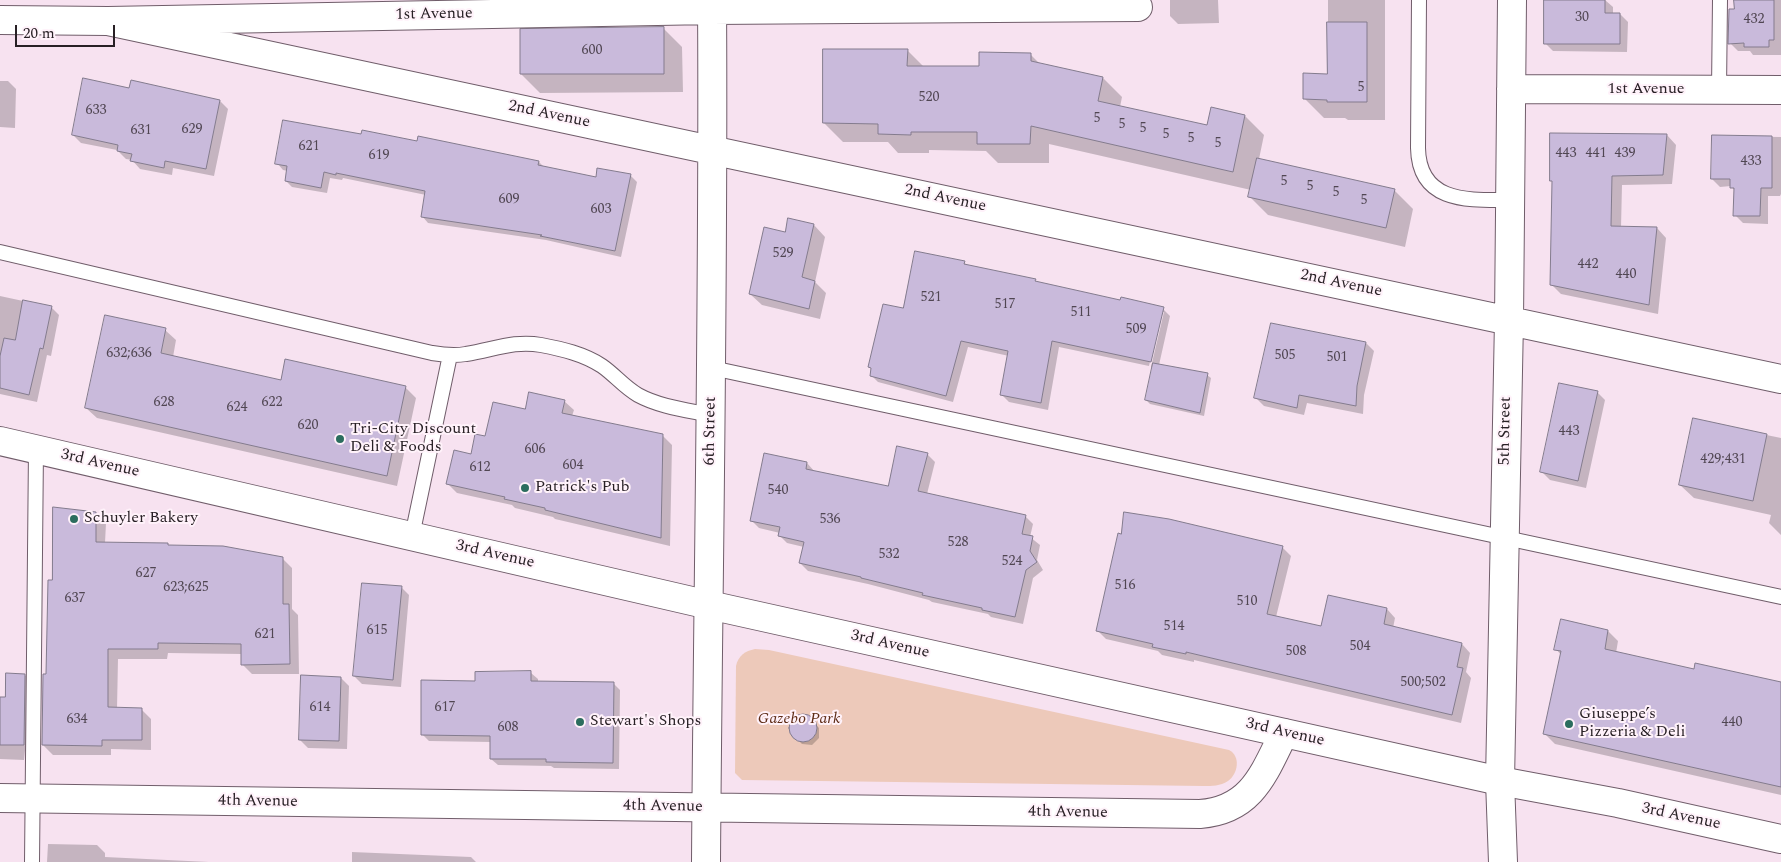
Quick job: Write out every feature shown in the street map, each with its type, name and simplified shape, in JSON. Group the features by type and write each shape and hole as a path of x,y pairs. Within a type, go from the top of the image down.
{"street":[{"name":"5th Street","path":"1503,862 1500,781 1509,320 1512,0"},
{"name":"1st Avenue","path":"0,20 108,21 712,5 1138,8"},
{"name":"6th Street","path":"706,862 712,368 712,5"},
{"name":"2nd Avenue","path":"108,21 1781,379"},
{"name":"1st Avenue","path":"1511,89 1781,90"},
{"name":"3rd Avenue","path":"0,441 709,605 1500,781 1618,803 1781,839"},
{"name":"4th Avenue","path":"0,798 1210,813 1226,809 1250,793 1262,777 1284,733"}],"lane":[{"path":"1419,0 1418,148 1422,169 1435,187 1454,198 1510,200"},
{"path":"1719,90 1720,0"},
{"path":"0,252 432,353 466,354 520,343 541,345 593,360 628,389 650,400 711,416"},
{"path":"412,536 450,355"},
{"path":"712,368 1781,597"},
{"path":"32,862 36,449"}],"green space":[{"name":"Gazebo Park","path":"755,649 769,650 1229,750 1237,761 1236,770 1228,781 1219,785 1207,786 742,780 735,773 736,666 742,654"}],"building":[{"path":"1544,0 1605,0 1605,13 1620,13 1620,44 1544,44"},
{"path":"1734,0 1774,0 1774,40 1769,40 1769,47 1744,47 1744,43 1728,44 1729,9 1734,9"},
{"path":"1327,22 1367,22 1367,102 1327,102 1327,100 1303,99 1303,73 1327,74"},
{"path":"664,27 664,74 520,74 520,29"},
{"path":"823,49 908,49 907,66 979,66 979,52 1031,53 1031,61 1103,77 1098,101 1207,125 1211,107 1245,115 1233,172 1031,126 1030,144 977,144 977,132 911,132 911,135 878,134 878,124 823,123"},
{"path":"83,78 129,88 131,80 220,100 206,169 165,161 164,168 130,161 132,154 117,151 118,145 72,135"},
{"path":"283,120 361,134 362,130 417,141 418,136 539,161 538,165 596,177 597,168 631,174 615,251 540,236 542,235 421,217 425,191 324,172 321,188 285,181 287,166 275,164"},
{"path":"1550,133 1667,134 1663,175 1612,176 1611,226 1657,227 1649,305 1550,285 1552,181 1550,181"},
{"path":"1712,135 1772,136 1772,188 1761,188 1760,216 1733,216 1734,188 1730,188 1730,179 1711,179"},
{"path":"1257,158 1395,189 1386,228 1248,197"},
{"path":"788,218 814,224 802,277 815,281 809,309 749,294 764,227 785,232"},
{"path":"915,251 965,261 964,264 1036,279 1035,281 1120,300 1121,297 1164,307 1151,362 1052,341 1041,403 1000,395 1008,351 961,341 946,396 870,376 871,368 868,367 883,304 903,308"},
{"path":"23,300 52,306 43,349 40,348 29,395 0,388 0,356 4,338 15,340"},
{"path":"105,315 166,328 161,353 281,380 285,359 406,386 387,476 85,408"},
{"path":"1271,323 1366,342 1357,386 1356,406 1299,395 1297,408 1254,398"},
{"path":"1153,363 1208,373 1200,413 1145,400"},
{"path":"1559,383 1598,391 1578,481 1540,472"},
{"path":"529,392 565,400 562,413 663,434 661,538 545,510 545,508 504,499 505,497 446,484 454,450 471,454 475,434 485,436 493,402 525,409"},
{"path":"1693,418 1767,434 1753,501 1679,485"},
{"path":"897,446 928,453 918,491 1026,515 1022,534 1033,536 1030,551 1037,562 1026,570 1015,617 799,563 804,542 778,536 780,527 750,521 764,453 807,462 806,469 888,486"},
{"path":"53,507 96,512 96,542 223,546 283,557 283,604 289,604 290,664 241,665 241,644 158,643 158,649 108,649 108,707 142,708 142,740 102,740 102,746 42,745 43,674 46,674 48,580 52,580"},
{"path":"1124,512 1169,519 1283,546 1267,614 1321,626 1328,595 1387,608 1384,624 1462,643 1457,667 1463,668 1452,715 1186,652 1186,654 1152,647 1153,644 1096,631 1118,533 1121,534"},
{"path":"362,583 402,586 393,680 353,676"},
{"path":"1561,619 1608,630 1605,649 1694,669 1695,663 1781,682 1781,787 1543,734 1561,651 1554,650"},
{"path":"531,671 531,681 614,682 613,763 546,762 546,759 490,759 490,736 421,735 421,680 475,681 475,672"},
{"path":"6,673 25,674 24,745 0,745 0,697 5,697"},
{"path":"301,675 341,677 339,741 299,740"},
{"path":"803,714 813,718 817,728 813,738 803,742 793,738 789,728 793,718"}],"place":[{"name":"Tri-City Discount Deli & Foods","path":"340,439"},
{"name":"Patrick's Pub","path":"525,488"},
{"name":"Schuyler Bakery","path":"74,519"},
{"name":"Stewart's Shops","path":"580,722"},
{"name":"Giuseppe’s Pizzeria & Deli","path":"1569,724"}]}
